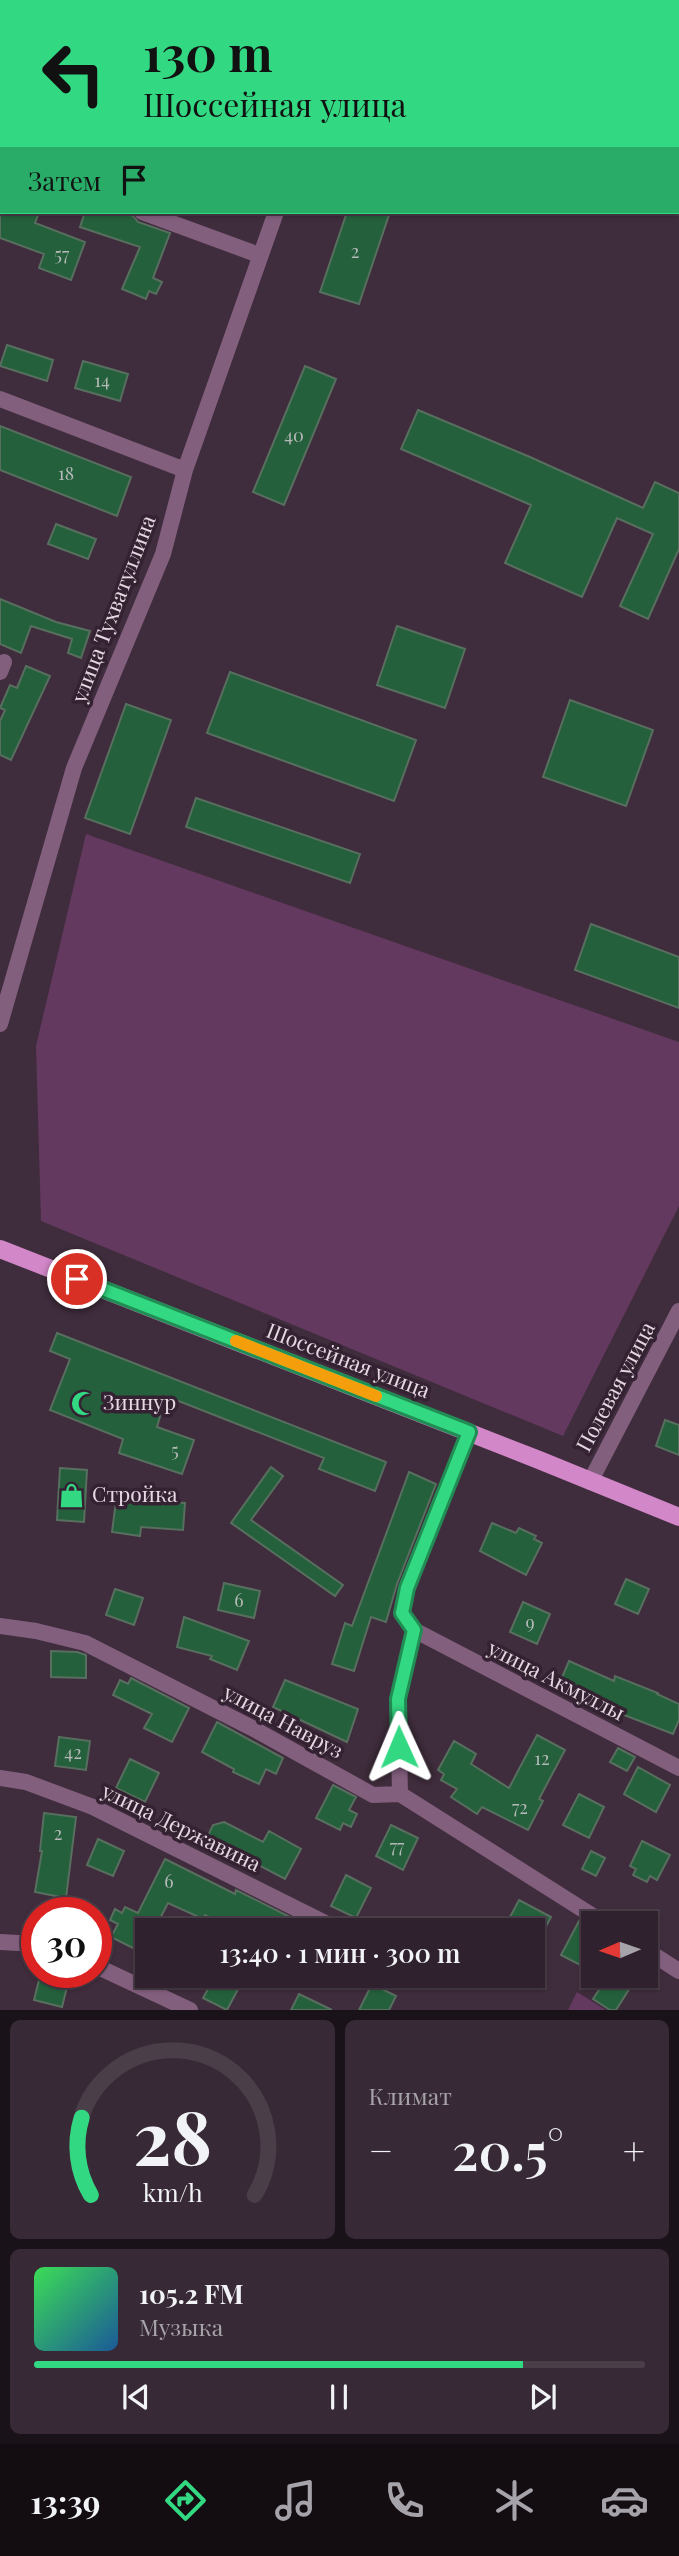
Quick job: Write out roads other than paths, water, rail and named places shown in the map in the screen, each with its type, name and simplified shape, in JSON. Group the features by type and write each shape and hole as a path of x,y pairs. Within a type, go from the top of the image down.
{"main road":[{"name":"Шоссейная улица","path":"0,1249 679,1517"}],"street":[{"path":"147,214 259,255"},
{"name":"улица Тухватуллина","path":"0,1024 74,768 163,554 185,470 275,214"},
{"path":"0,400 185,470"},
{"name":"Полевая улица","path":"590,1482 679,1311"},
{"path":"400,1794 398,1699 414,1630 402,1613 407,1588 469,1432"},
{"name":"улица Навруз","path":"0,1626 36,1631 85,1643 252,1728 373,1795 400,1794 585,1911"},
{"name":"улица Акмуллы","path":"414,1630 679,1769"},
{"name":"улица Державина","path":"0,1778 26,1782 93,1807 315,1918"},
{"path":"0,1942 21,1943"},
{"path":"658,1958 679,1971"},
{"path":"112,1973 190,2010"}],"place":[{"name":"Зиннур","path":"83,1403"},
{"name":"Стройка","path":"72,1495"}]}
